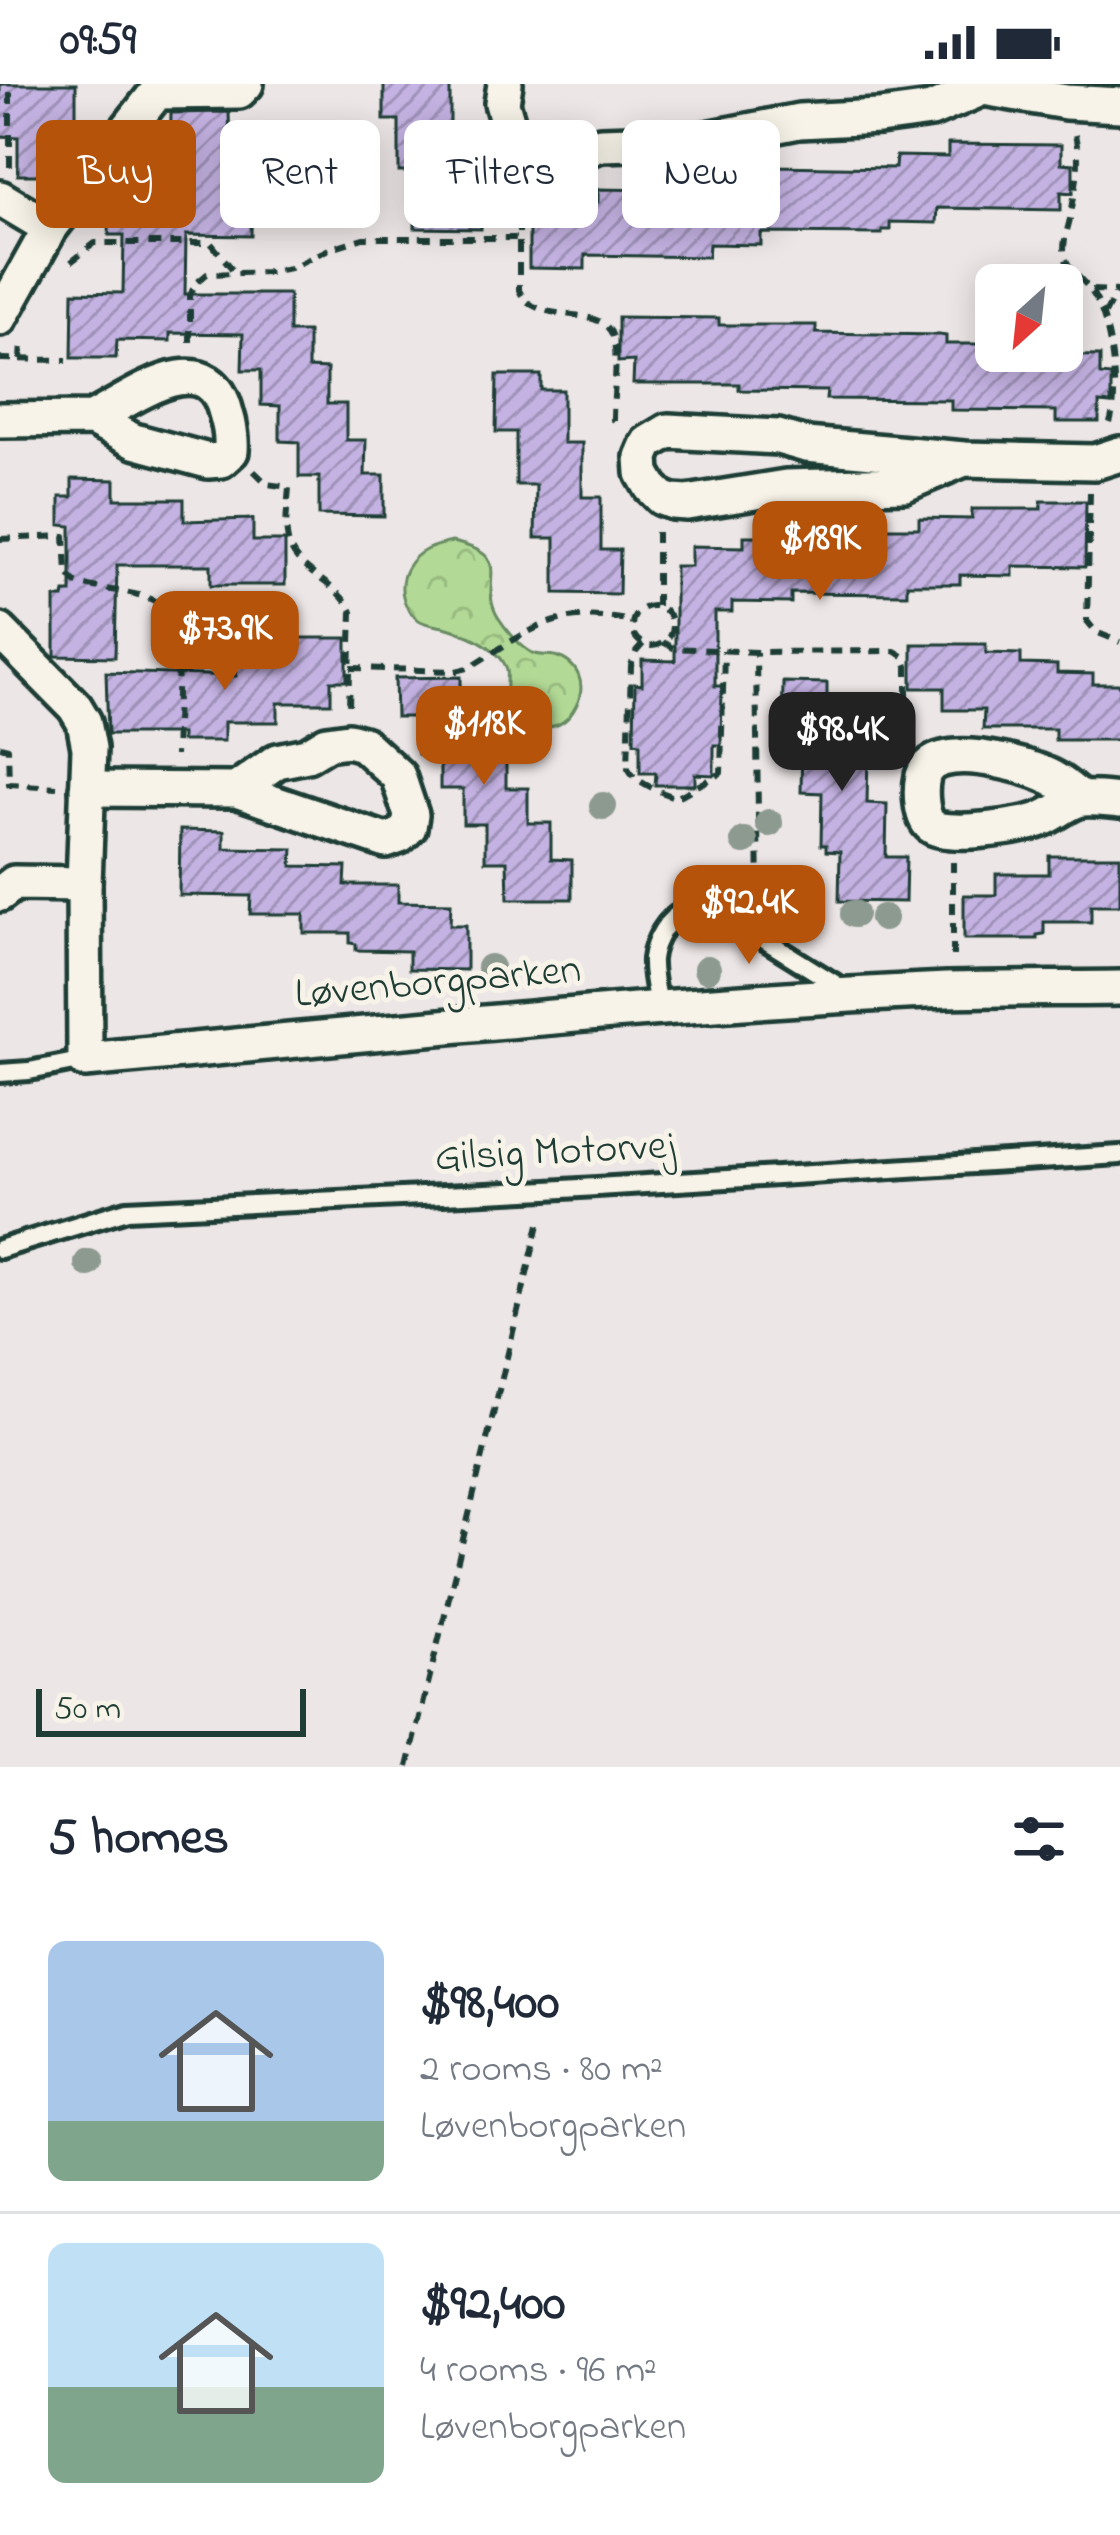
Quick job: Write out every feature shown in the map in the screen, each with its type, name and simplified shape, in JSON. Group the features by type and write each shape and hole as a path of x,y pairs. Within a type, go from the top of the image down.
{"street":[{"path":"135,120 157,92 239,91 246,84"},
{"path":"505,84 502,103 507,120"},
{"path":"598,145 696,141 799,121 879,118 931,110 978,86 1066,102 1120,105"},
{"path":"5,199 36,219"},
{"path":"11,327 50,228"},
{"path":"0,420 92,419 160,383 190,376 203,378 223,398 232,451 221,460 208,461 134,441 92,419"},
{"path":"964,459 905,484 786,488 674,502 662,498 644,473 642,458 648,443 668,431 778,437 806,445 964,459 1107,458"},
{"path":"0,631 84,722 88,748 85,1060"},
{"path":"87,789 236,790 386,841 409,827 411,815 398,776 363,744 348,740 277,761 236,790"},
{"path":"1081,799 1058,781 994,760 938,759 923,776 923,815 937,830 1038,821 1081,799 1120,801"},
{"path":"0,894 14,884 84,884"},
{"name":"Løvenborgparken","path":"85,1060 853,995 1120,988"}],"lane":[{"path":"659,1009 652,960 657,940 685,910 724,914 853,995"},
{"path":"0,1073 85,1060"},
{"name":"Gilsig Motorvej","path":"0,1249 127,1210 1120,1155"}],"path":[{"path":"5,199 10,84"},
{"path":"1066,102 1078,149 1076,190 1064,247 1067,264 1092,290 1105,315 1115,379 1107,458 1090,475 1087,622 1096,632 1120,642"},
{"path":"518,228 519,290 524,302 538,310 595,319 608,326 614,340 613,420 623,433 648,443"},
{"path":"190,376 190,296 207,274 290,268 363,238 518,238"},
{"path":"65,267 95,243 212,243 234,271"},
{"path":"1092,290 1119,291 1105,315"},
{"path":"11,327 22,360"},
{"path":"0,359 68,360"},
{"path":"232,451 267,484 289,487 290,549 345,598 352,612 348,740"},
{"path":"656,606 662,498"},
{"path":"0,539 65,536 68,573 75,582 146,596 175,617 179,632 174,789"},
{"path":"656,606 667,613 672,625 668,638 650,646 633,634 632,621 644,607 656,606"},
{"path":"351,668 456,671 534,628 578,615 632,621"},
{"path":"663,642 674,648 757,652 895,651 907,666 908,732 928,767"},
{"path":"643,644 631,666 628,768 631,775 676,798 721,773 724,650"},
{"path":"743,925 759,900 757,652"},
{"path":"0,746 8,748 9,784 87,789"},
{"path":"952,990 954,831"},
{"path":"408,1767 547,1190"}],"green space":[{"path":"452,542 472,548 490,562 492,604 516,640 532,653 555,656 575,669 581,683 579,698 561,723 539,727 519,719 510,706 507,670 500,657 465,634 420,621 407,607 402,581 411,562 426,550"}],"building":[{"path":"0,84 76,84 76,120 36,120 36,175 18,175 18,137 0,136"},
{"path":"384,84 450,84 450,120 404,120 404,172 399,172 399,120 384,120"},
{"path":"229,112 229,120 220,120 220,228 251,228 251,236 186,235 185,294 289,294 289,332 308,332 308,368 327,369 327,404 346,404 346,440 366,440 365,475 384,475 384,516 319,515 319,477 299,477 299,442 280,441 280,406 261,405 261,370 242,370 243,334 170,333 170,341 117,340 116,358 72,358 73,292 123,293 124,235 109,235 109,228 196,228 196,120 171,120 171,113"},
{"path":"948,144 1061,145 1061,163 1073,164 1073,193 1061,192 1061,210 937,208 936,223 890,222 890,230 882,234 761,233 761,245 709,244 708,257 585,255 585,269 529,268 529,228 598,228 598,189 622,189 622,228 780,228 780,166 895,168 896,156 948,157"},
{"path":"618,317 719,318 719,325 816,325 816,333 940,335 946,336 946,344 975,344 975,372 1083,372 1083,356 1100,356 1100,375 1111,376 1111,404 1099,403 1099,422 1056,422 1056,411 951,410 951,400 826,399 827,391 739,390 739,384 633,384 634,361 618,362"},
{"path":"497,375 541,375 541,390 563,390 563,443 582,443 582,497 601,497 601,550 620,550 619,594 555,593 555,538 535,538 536,485 516,485 516,432 496,432"},
{"path":"72,479 115,480 115,499 184,499 184,521 253,519 253,541 285,541 285,585 211,585 211,565 117,565 115,657 55,656 55,598 71,592 71,526 60,525 60,497 72,497"},
{"path":"1041,501 1086,501 1085,567 1013,566 1013,576 960,575 960,584 907,584 907,594 791,593 791,603 732,602 732,612 715,612 715,686 722,686 721,745 714,745 714,775 695,774 695,785 655,785 656,773 640,773 640,743 634,742 635,684 642,685 642,660 675,661 675,566 691,566 691,546 744,547 744,536 797,536 797,528 919,528 919,518 972,519 972,509 1041,509"},
{"path":"290,638 347,638 347,681 331,681 331,703 278,703 278,722 224,722 224,741 181,741 181,734 108,734 106,672 236,676 237,657 290,658"},
{"path":"912,644 986,644 986,653 1021,654 1021,664 1057,665 1057,673 1093,674 1093,684 1120,684 1120,740 1055,740 1055,729 983,729 984,710 944,710 944,688 912,688"},
{"path":"461,677 461,717 483,717 483,752 506,752 506,788 528,788 528,823 551,823 551,859 572,860 572,899 508,899 507,861 485,861 485,824 463,824 463,789 440,789 440,754 418,754 418,717 396,717 395,678"},
{"path":"783,682 827,683 827,698 849,698 848,751 868,751 867,803 887,804 886,857 906,857 905,902 839,901 840,852 826,851 826,845 821,845 822,793 801,792 802,746 782,739"},
{"path":"180,830 224,831 224,848 293,849 292,866 346,867 345,885 398,885 398,902 451,903 450,925 466,925 466,970 409,969 409,951 356,950 350,933 304,933 304,914 250,914 251,896 179,895"},
{"path":"1049,856 1120,856 1120,905 1091,905 1091,922 1044,922 1044,934 1037,939 964,939 964,895 996,895 996,874 1049,874"}]}
